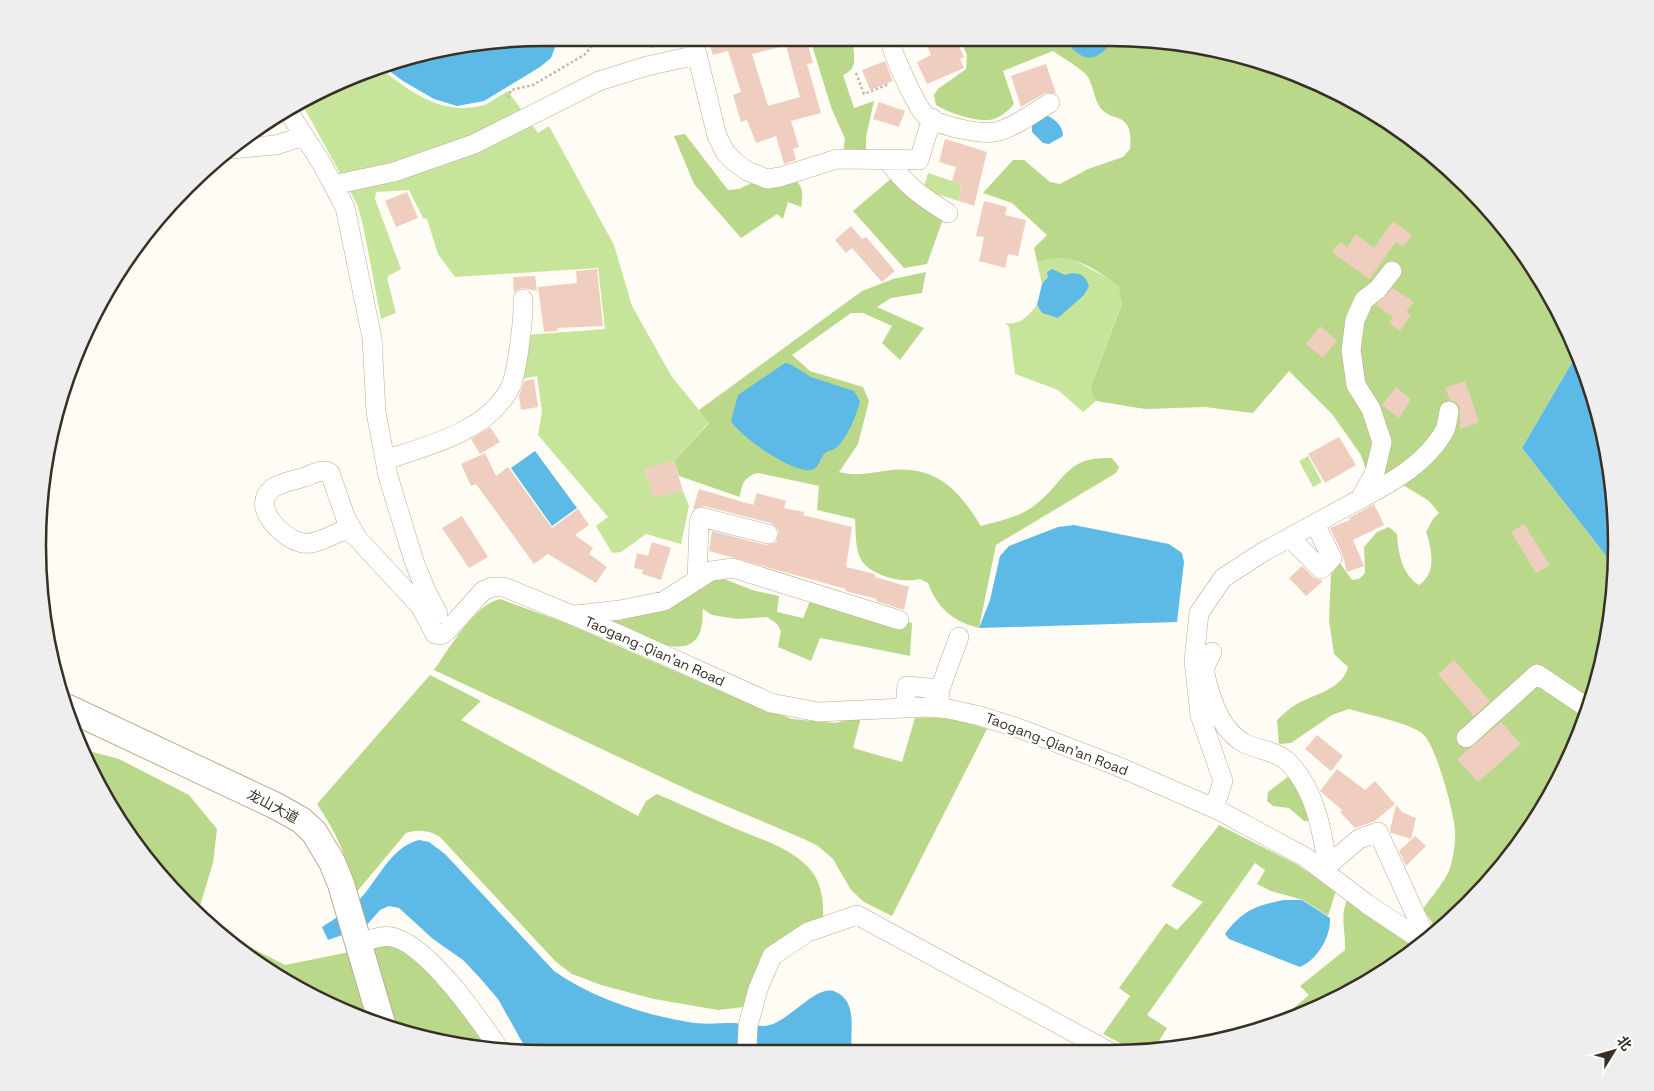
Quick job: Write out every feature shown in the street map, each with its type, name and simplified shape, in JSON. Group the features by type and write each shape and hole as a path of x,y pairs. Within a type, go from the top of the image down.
{"main road":[{"name":"龙山大道","path":"75,711 276,806 301,820 314,832 327,850 341,884 380,1016"}],"street":[{"path":"893,46 905,78 925,114 932,118 980,133 998,131 1050,103"},
{"path":"333,185 394,172 474,144 599,81 696,48 718,136 725,152 747,171 767,179 780,177 837,159 919,160 932,118"},
{"path":"291,116 345,207 372,338 376,412 385,460 414,560 426,590 447,631 441,635 435,634 420,606 356,537 346,529 314,543 302,543 274,526 266,512 266,497 273,489 327,470 330,473 346,519 356,537"},
{"path":"243,148 276,145 304,136"},
{"path":"887,160 902,180 924,198 948,213"},
{"path":"1360,500 1375,472 1382,442 1371,409 1356,385 1350,350 1355,320 1364,300 1378,289 1392,271"},
{"path":"385,460 450,438 490,415 510,389 523,322 522,299"},
{"path":"1328,871 1313,801 1299,774 1286,760 1244,743 1229,729 1214,705 1207,687 1204,669 1200,612 1223,578 1290,538 1393,482 1428,452 1445,429 1449,411"},
{"path":"697,580 701,517 768,534"},
{"path":"1290,538 1320,569 1332,558 1315,524"},
{"path":"574,615 620,610 664,601 711,571 734,568 899,620"},
{"name":"Taogang-Qian'an Road","path":"447,631 483,591 492,587 504,588 574,615 771,702 818,712 938,708 980,716 1021,729 1118,766 1214,808 1328,871 1419,936"},
{"path":"938,708 940,689 959,637"},
{"path":"1204,659 1200,715 1223,781 1214,808"},
{"path":"1466,738 1537,674 1582,704"},
{"path":"905,708 907,686 940,689"},
{"path":"1328,871 1359,839 1378,832 1423,933"},
{"path":"747,1045 748,1026 758,989 772,956 808,932 857,915 1097,1045"},
{"path":"358,942 392,937 406,943 429,960 458,992 494,1042"}],"path":[{"path":"508,98 511,90 533,85 584,55 593,46"},
{"path":"856,73 864,94 905,78"}],"green space":[{"path":"812,46 853,46 853,66 848,73 843,75 854,108 874,101 866,137 866,155 843,154 845,139 831,107"},
{"path":"963,46 1141,47 1206,56 1238,63 1300,84 1358,113 1386,130 1438,170 1484,216 1524,268 1541,296 1573,361 1522,448 1608,558 1607,578 1598,643 1591,675 1570,737 1541,795 1524,823 1484,875 1462,899 1433,925 1423,909 1449,871 1454,850 1455,829 1448,795 1439,766 1424,735 1400,723 1349,709 1332,715 1291,743 1279,744 1277,720 1292,707 1333,687 1345,675 1348,667 1334,654 1329,620 1331,574 1340,563 1352,580 1359,579 1365,573 1364,547 1377,532 1389,527 1397,534 1398,548 1405,569 1413,581 1419,585 1429,574 1431,567 1430,546 1426,532 1433,519 1439,513 1429,501 1400,483 1372,487 1361,455 1332,414 1289,371 1253,413 1205,407 1145,409 1096,401 1090,389 1122,303 1118,285 1099,272 1070,259 1049,259 1037,262 1034,248 1047,235 1012,203 983,193 1013,160 1024,160 1050,182 1060,184 1088,169 1123,157 1130,149 1129,128 1125,122 1104,112 1099,106 1088,77 1053,51 1003,71 1014,104 999,117 991,120 975,119 941,108 936,105 934,95 938,89 966,69 967,55"},
{"path":"386,73 427,100 454,108 484,105 508,91 538,133 549,126 614,245 632,306 672,377 709,422 674,461 645,469 654,497 683,491 689,506 681,544 646,534 621,552 612,553 596,526 608,517 538,435 542,412 537,376 518,380 526,335 605,329 598,268 455,277 438,254 427,219 423,218 409,190 376,192 375,199 401,269 387,278 396,313 381,319 363,225 357,204 305,109 354,84"},
{"path":"685,134 728,190 739,189 756,181 794,179 800,185 802,192 801,207 788,202 783,219 777,214 741,238 694,184 674,136"},
{"path":"928,173 961,184 959,201 923,190"},
{"path":"893,177 943,219 927,264 904,268 853,211"},
{"path":"1069,257 1118,284 1122,302 1090,389 1096,401 1083,412 1058,390 1015,374 1009,327 1005,323 1020,321 1037,305 1042,313 1065,275 1054,275 1042,284 1037,262 1047,258"},
{"path":"926,272 922,293 891,298 877,307 924,328 900,360 882,343 892,326 863,313 851,313 792,355 810,371 863,387 869,401 858,444 839,472 859,474 908,470 922,472 946,483 973,513 981,526 1023,513 1045,496 1075,466 1084,461 1096,458 1112,458 1119,467 1116,473 996,545 979,628 962,622 948,613 936,600 928,583 920,579 895,579 876,573 869,568 859,555 856,542 855,519 817,510 819,486 758,473 744,481 740,497 679,476 674,461 709,423 699,410 862,291 893,279"},
{"path":"1308,456 1322,482 1313,487 1299,461"},
{"path":"717,576 752,590 779,596 777,612 803,618 812,596 912,623 910,656 820,638 811,661 778,647 781,631 777,624 767,617 737,619 712,615 703,609 699,635 693,642 678,647 650,640 623,628 612,620 613,616"},
{"path":"500,599 566,623 716,689 792,719 835,723 861,717 853,748 902,762 915,718 952,720 987,729 892,916 864,902 851,890 833,859 818,846 695,793 434,670 472,618 481,609"},
{"path":"430,675 481,701 461,720 638,816 646,801 657,794 792,854 808,867 819,884 823,904 823,917 803,926 744,1007 718,1010 654,999 601,985 572,974 556,962 440,837 432,833 415,831 406,833 355,894 341,847 317,804"},
{"path":"91,752 119,759 189,795 217,829 213,863 200,906 218,923 192,899 149,849 113,795"},
{"path":"1289,772 1313,821 1304,821 1289,808 1273,806 1267,801 1268,792 1289,776"},
{"path":"1219,825 1296,864 1336,891 1328,916 1303,900 1271,891 1257,884 1265,870 1255,863 1147,1015 1167,1028 1159,1042 1123,1045 1103,1034 1130,996 1119,988 1166,923 1177,930 1203,902 1171,886"},
{"path":"1348,898 1410,943 1358,978 1291,1010 1309,995 1300,986 1345,950 1343,917"},
{"path":"394,943 427,961 485,1041 416,1028 354,1007 296,978 247,945 285,965"}],"water":[{"path":"556,46 551,58 540,67 484,101 457,106 434,99 390,71 416,63 480,51 513,47"},
{"path":"1070,46 1109,46 1101,53 1090,57 1084,57"},
{"path":"1044,115 1057,122 1063,132 1063,136 1049,144 1043,143 1032,132 1032,125"},
{"path":"1052,269 1065,275 1080,274 1089,286 1084,295 1058,318 1042,313 1037,305 1042,284 1048,277 1047,272"},
{"path":"1573,361 1591,416 1598,448 1607,513 1608,558 1522,448"},
{"path":"785,363 811,377 854,391 860,401 852,425 842,442 825,453 818,465 811,470 792,466 768,453 745,436 731,421 738,395"},
{"path":"535,451 577,508 552,526 511,468"},
{"path":"1074,525 1169,544 1182,553 1184,562 1177,622 979,628 990,600 1000,556 1009,546 1058,527"},
{"path":"419,840 429,842 445,854 554,971 601,997 618,1004 671,1019 699,1023 734,1023 764,1026 783,1019 820,993 836,992 848,1003 852,1019 851,1045 523,1044 498,999 480,978 463,960 433,939 399,908 389,906 380,910 365,927 328,940 322,927 354,905 391,859 408,844"},
{"path":"1284,900 1302,900 1330,918 1328,933 1322,947 1312,959 1300,967 1229,939 1225,934 1237,920 1250,910 1265,904"}],"building":[{"path":"710,46 780,46 752,54 768,106 800,97 786,46 808,46 813,63 807,64 821,113 791,121 799,147 793,149 796,160 784,164 776,136 756,143 747,120 741,122 733,95 741,92 728,51 713,55"},
{"path":"927,46 959,46 964,57 960,59 964,68 927,84 917,62 931,55"},
{"path":"885,61 893,81 870,90 862,70"},
{"path":"1046,64 1056,93 1045,93 1021,107 1011,76"},
{"path":"879,102 905,111 899,127 873,119"},
{"path":"945,139 987,152 974,206 959,201 961,184 952,181 956,167 939,162"},
{"path":"407,192 418,218 396,227 385,201"},
{"path":"984,201 1007,207 1005,215 1026,220 1018,256 1008,254 1005,268 979,261 984,237 976,236"},
{"path":"1393,221 1412,235 1403,247 1396,242 1369,279 1332,252 1340,242 1347,247 1356,234 1374,248"},
{"path":"851,226 862,239 866,237 895,271 882,282 852,248 846,253 835,240"},
{"path":"597,269 603,326 557,328 558,331 544,332 538,287 577,283 576,271"},
{"path":"535,276 537,291 522,288 514,292 513,277"},
{"path":"1393,288 1414,302 1406,312 1411,315 1400,331 1389,323 1393,317 1376,305"},
{"path":"1320,326 1337,340 1323,358 1306,344"},
{"path":"534,379 538,407 521,410 519,396 524,381"},
{"path":"1465,381 1479,422 1460,429 1460,407 1456,402 1450,400 1445,388"},
{"path":"1396,387 1411,399 1399,418 1382,405"},
{"path":"490,427 500,442 480,454 471,439"},
{"path":"1339,437 1356,465 1325,483 1308,454"},
{"path":"485,453 496,476 508,467 552,528 578,509 589,525 575,535 593,548 589,554 607,567 596,583 548,554 534,564 476,484 471,486 461,464"},
{"path":"674,461 683,491 651,498 652,491 645,468"},
{"path":"699,489 753,505 757,493 786,501 784,508 804,512 803,515 852,527 846,567 875,574 875,577 909,587 904,610 876,601 877,599 845,591 846,589 709,551 712,531 766,545 776,542 779,531 771,523 704,506 693,509"},
{"path":"1374,504 1384,525 1353,540 1364,566 1347,572 1342,553 1330,528 1350,520 1349,518"},
{"path":"462,516 488,557 469,568 442,528"},
{"path":"1524,524 1550,565 1536,573 1511,532"},
{"path":"652,542 671,548 661,580 642,574 643,570 634,568 637,553 648,556"},
{"path":"1302,566 1313,577 1323,581 1306,596 1289,578"},
{"path":"1454,660 1490,701 1474,716 1438,674"},
{"path":"1501,722 1521,744 1478,782 1457,759"},
{"path":"1317,735 1343,756 1331,771 1305,749"},
{"path":"1337,769 1365,790 1375,781 1395,804 1375,821 1355,828 1340,812 1342,810 1320,791"},
{"path":"1396,805 1402,812 1416,818 1411,839 1391,833 1390,830"},
{"path":"1415,836 1426,846 1406,866 1399,851"}]}
